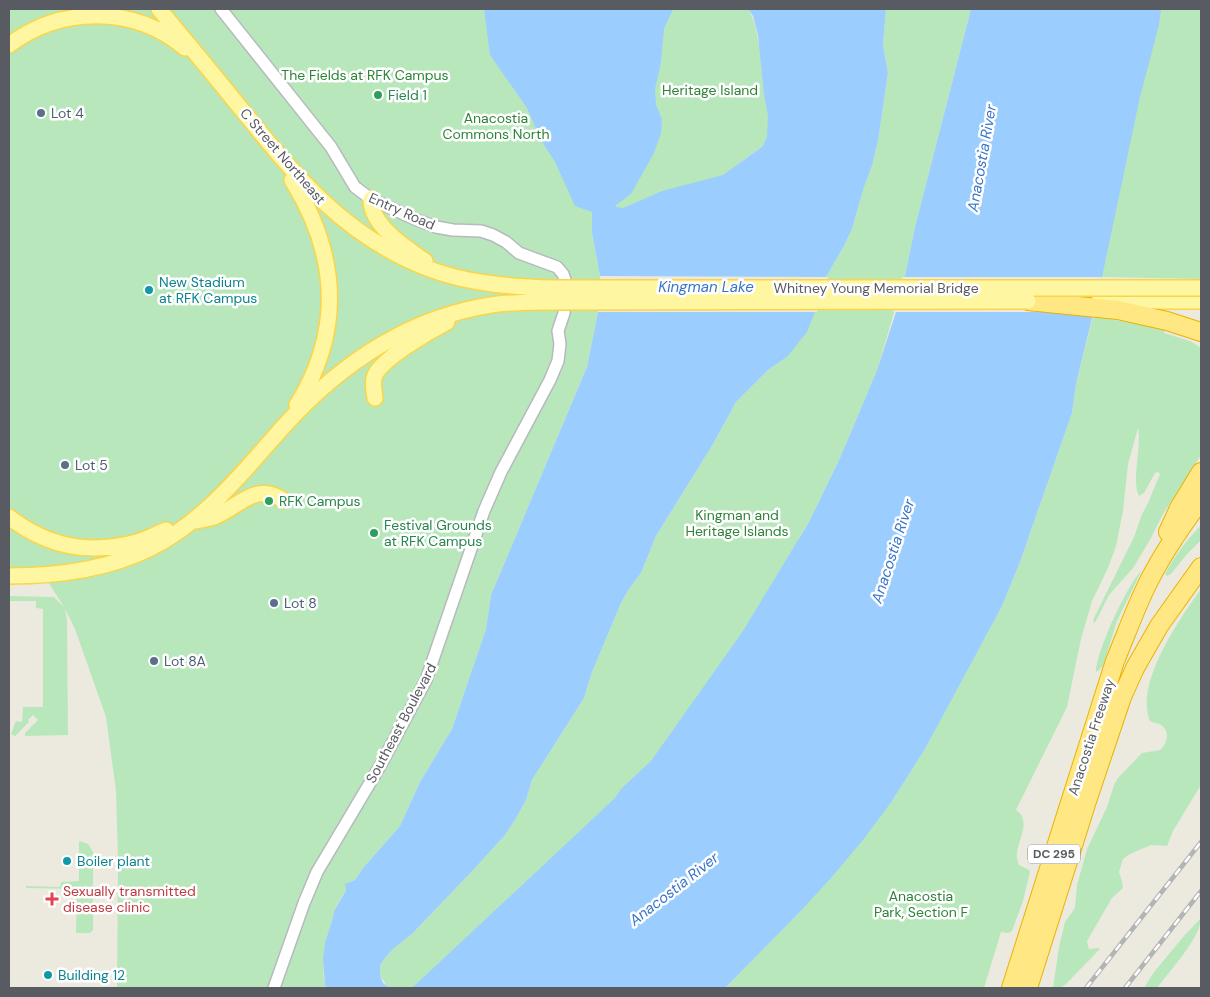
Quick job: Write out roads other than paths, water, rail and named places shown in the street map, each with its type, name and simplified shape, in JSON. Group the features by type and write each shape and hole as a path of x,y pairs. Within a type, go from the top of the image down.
{"highway":[{"path":"1028,302 1118,310 1143,315 1201,332"},
{"path":"1183,327 1201,337"},
{"path":"1149,581 1153,566 1179,508 1201,472"},
{"name":"Anacostia Freeway","path":"1028,988 1104,722 1115,661 1149,581 1172,541 1201,500"},
{"name":"Anacostia Freeway","path":"1011,988 1104,722 1150,640 1172,606 1201,568"}],"main road":[{"path":"159,9 191,50"},
{"path":"9,45 40,26 75,17 111,16 145,24 191,50"},
{"name":"C Street Northeast","path":"191,50 206,65 269,144 306,186 331,211 355,230 409,261 437,272 463,279 551,295"},
{"path":"269,144 303,198 315,222 326,257 330,292 326,331 319,359 307,388 283,428"},
{"path":"371,199 373,213 378,221 394,237 434,266 463,279"},
{"name":"Whitney Young Memorial Bridge","path":"551,295 1201,288"},
{"path":"9,576 48,574 90,568 119,561 146,544 189,523 228,490 311,398 337,374 386,340 444,316 491,305 519,302 551,295"},
{"name":"Whitney Young Memorial Bridge","path":"551,295 1028,302 1201,301"},
{"path":"376,398 374,376 380,368 410,344 441,325 462,314 491,305"},
{"path":"189,523 216,516 235,504 258,494 274,495 283,500"},
{"path":"9,517 35,534 70,546 90,549 146,544"}],"street":[{"name":"Entry Road","path":"221,9 331,148 355,187 371,199 417,220 436,227 481,231 493,235 506,242 519,253 557,267 563,274 566,283 564,313"},
{"name":"Southeast Boulevard","path":"274,988 317,872 380,766 426,680 484,511 501,472 550,380 558,361 560,344 558,331 564,313"}],"water":[{"name":"Kingman Lake","path":"484,9 673,9 664,29 661,62 655,89 656,105 662,119 661,133 654,153 631,194 616,205 616,207 623,208 662,191 723,175 763,146 767,137 768,116 758,35 753,16 748,9 886,9 883,45 888,73 878,141 852,229 826,277 807,332 787,357 768,370 736,402 713,444 656,536 641,573 621,603 592,672 584,698 532,780 526,800 515,820 505,835 476,867 412,934 394,948 384,959 380,966 380,975 383,983 390,988 330,988 325,986 323,959 325,943 334,911 346,890 345,884 355,880 363,868 400,826 420,782 452,729 486,629 491,595 587,367 598,312 600,276 592,233 592,212 575,206 555,162 541,140 527,108 490,55"},
{"name":"Anacostia River","path":"971,9 1161,9 1159,25 1140,97 1102,277 1076,384 1072,413 1020,562 1002,606 925,749 892,801 863,840 797,915 725,988 412,988 615,798 621,789 651,761 743,631 809,522 840,458 877,370 896,312 915,227"}],"railway":[{"path":"1086,988 1201,842"},
{"path":"1125,988 1201,891"}],"place":[{"name":"Field 1","path":"378,95"},
{"name":"Lot 4","path":"41,113"},
{"name":"New Stadium at RFK Campus","path":"149,290"},
{"name":"Lot 5","path":"65,465"},
{"name":"RFK Campus","path":"269,501"},
{"name":"Festival Grounds at RFK Campus","path":"374,533"},
{"name":"Lot 8","path":"274,603"},
{"name":"Lot 8A","path":"154,661"},
{"name":"Boiler plant","path":"67,861"},
{"name":"Sexually transmitted disease clinic","path":"52,899"},
{"name":"Building 12","path":"48,975"}],"park label":[{"name":"The Fields at RFK Campus","path":"365,75"},
{"name":"Heritage Island","path":"710,90"},
{"name":"Anacostia Commons North","path":"496,126"},
{"name":"Kingman and Heritage Islands","path":"737,524"},
{"name":"Anacostia Park, Section F","path":"921,904"}]}
